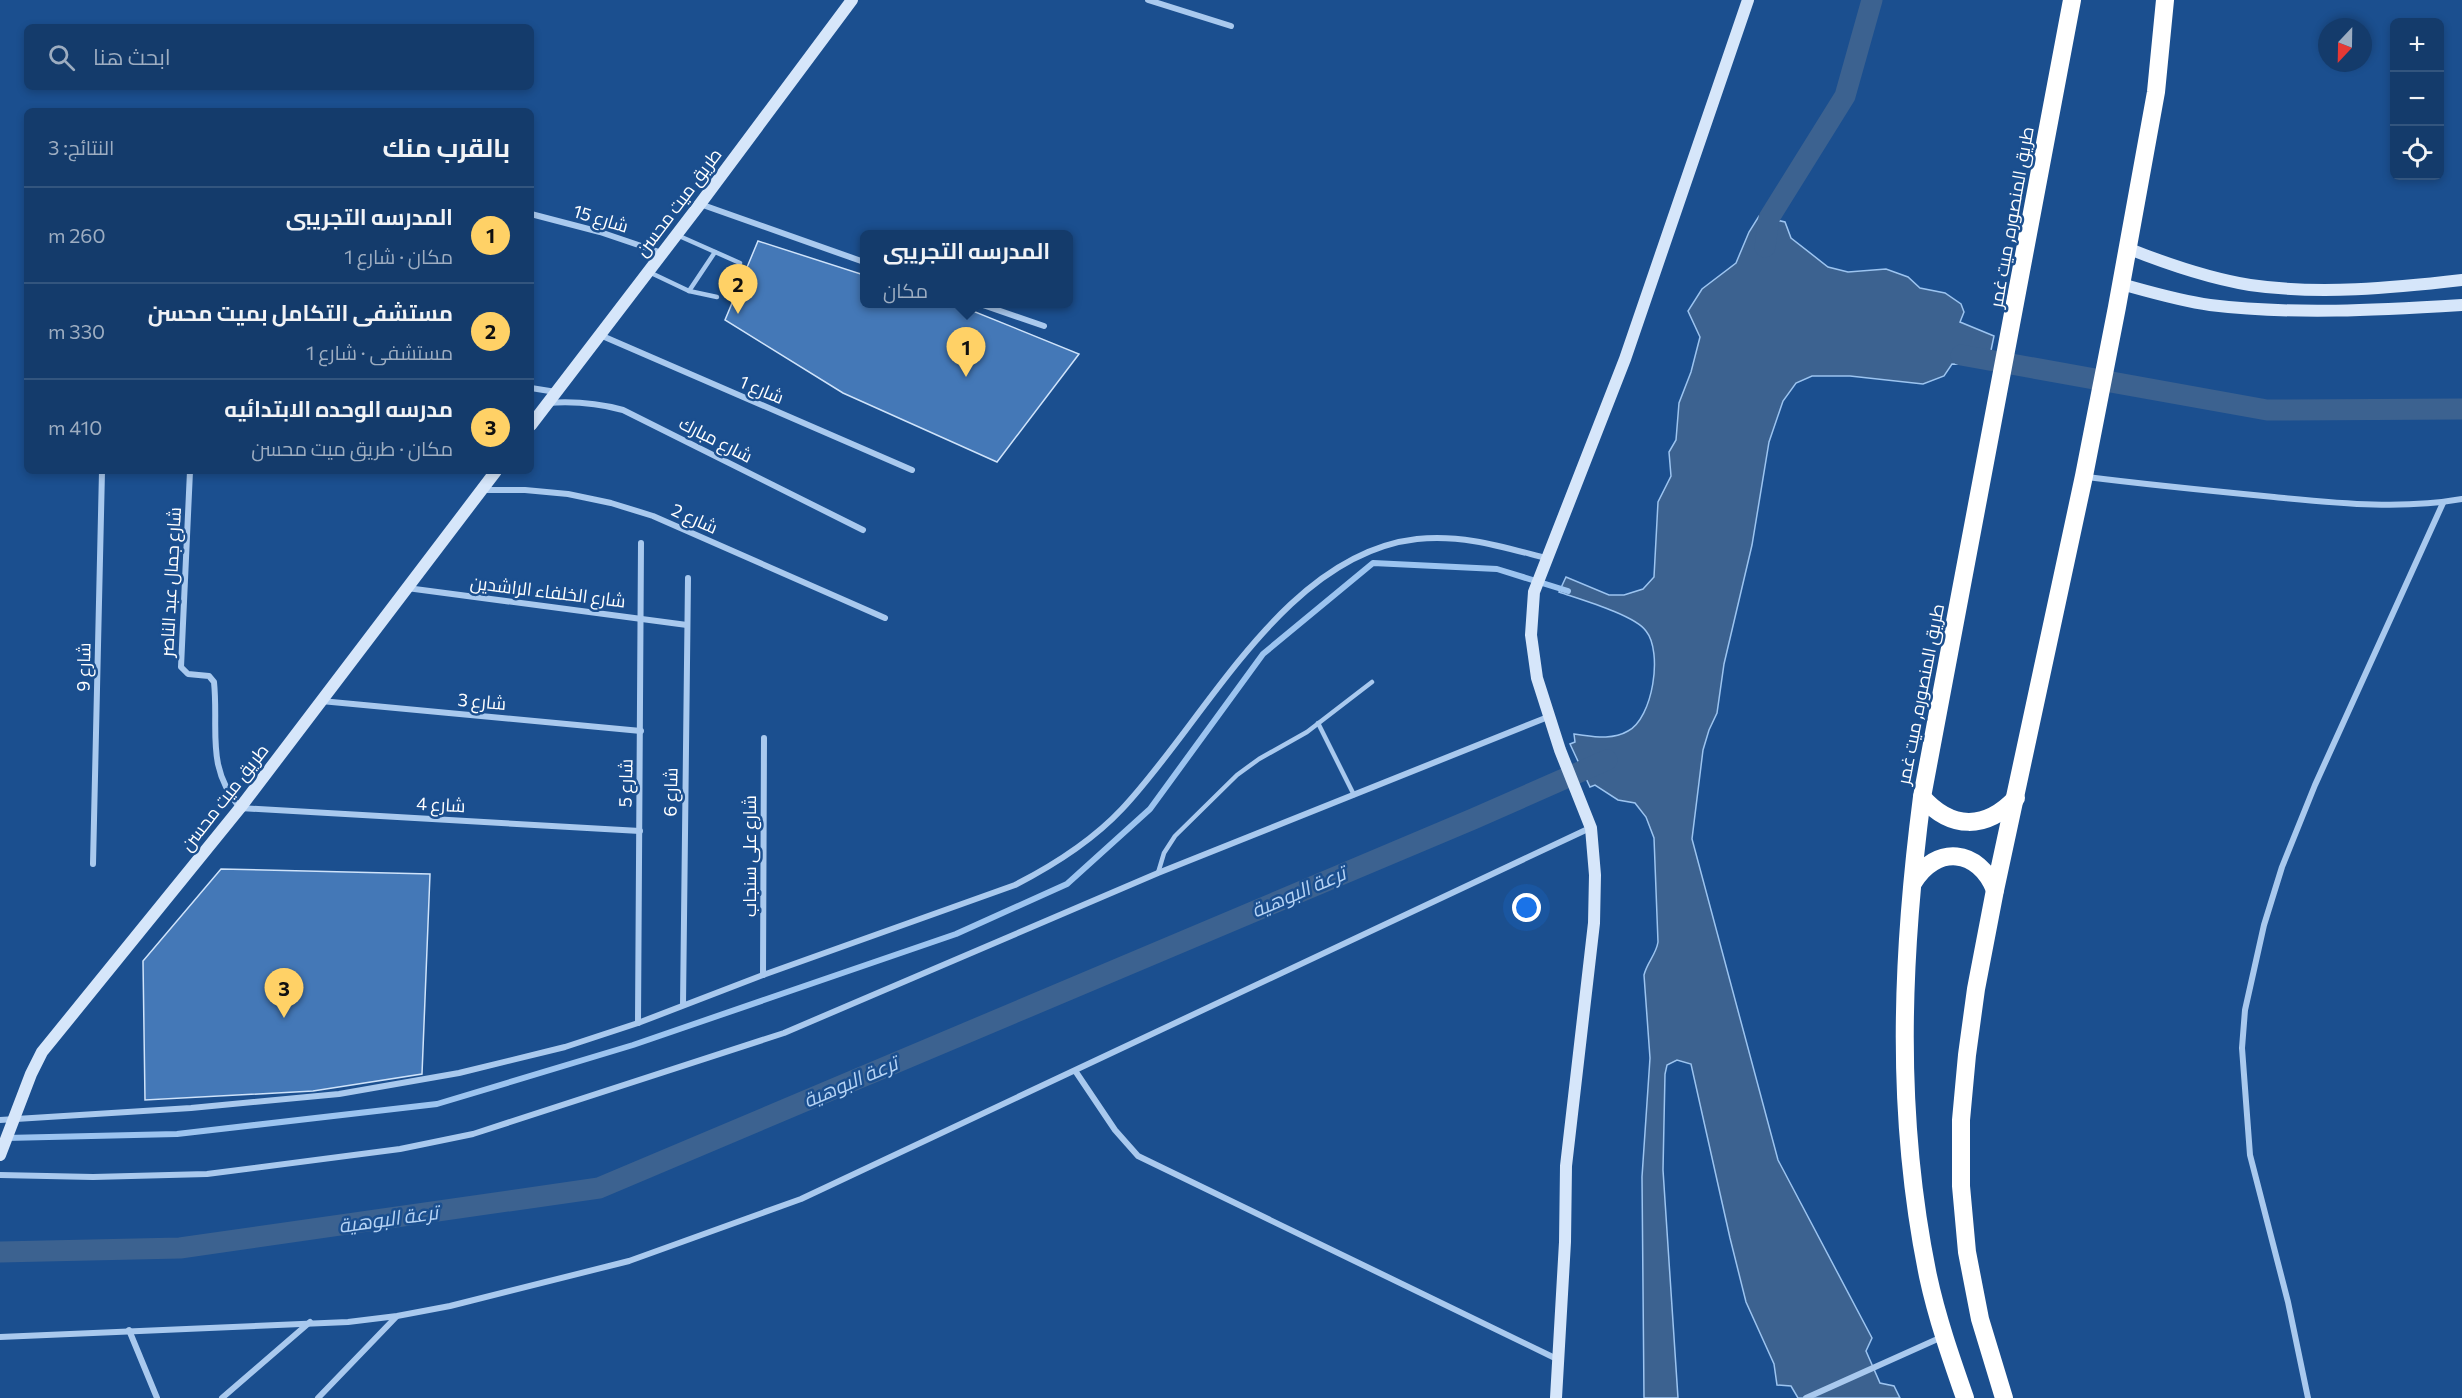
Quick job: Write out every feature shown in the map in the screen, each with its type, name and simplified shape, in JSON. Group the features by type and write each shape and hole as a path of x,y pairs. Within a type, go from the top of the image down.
{"highway":[{"name":"طريق المنصوره, ميت غمر","path":"1965,1398 1928,1278 1909,1159 1904,1099 1903,1038 1913,884 1922,797 2072,0"},
{"path":"2004,1398 1980,1319 1968,1252 1961,1186 1961,1120 1967,1055 1976,989 1995,890 2084,476 2117,306 2156,92 2166,0"},
{"path":"1922,797 1932,809 1946,818 1961,822 1977,822 1992,818 2005,810 2016,798"},
{"path":"1913,884 1930,862 1943,857 1956,856 1970,859 1981,867 1990,878 1995,890"}],"main road":[{"name":"طريق ميت محسن","path":"534,420 677,235 852,0"},
{"path":"1556,1398 1566,1166 1594,923 1595,875 1591,828 1548,717 1532,654 1534,592 1625,359 1748,0"},
{"path":"2127,248 2173,266 2212,277 2291,289 2385,286 2462,280"},
{"path":"2121,284 2168,297 2249,309 2340,311 2462,305"},
{"name":"طريق ميت محسن","path":"0,1155 6,1120 42,1052 240,808 494,474"}],"street":[{"path":"1148,0 1231,26"},
{"path":"700,204 860,261"},
{"name":"شارع 15","path":"534,215 600,232 662,253"},
{"path":"994,308 1044,326"},
{"name":"شارع 1","path":"600,335 912,470"},
{"path":"534,388 556,392"},
{"name":"شارع مبارك","path":"547,403 573,401 598,403 622,410 863,530"},
{"name":"شارع 9","path":"93,864 102,474"},
{"name":"شارع جمال عبد الناصر","path":"190,474 181,667 188,674 209,676 214,682 215,757 223,784 240,808"},
{"path":"2084,476 2167,487 2323,501 2397,505 2443,503 2462,499"},
{"name":"شارع 2","path":"482,490 525,490 568,494 611,503 653,516 885,618"},
{"path":"2308,1398 2288,1302 2250,1155 2242,1048 2245,1010 2264,925 2282,867 2316,784 2443,503"},
{"path":"6,1120 191,1108 339,1094 459,1073 565,1047 638,1023 763,975 1015,885 1053,866 1102,828 1135,795 1287,606 1323,576 1349,560 1386,545 1417,539 1452,538 1481,541 1546,558"},
{"name":"شارع 5","path":"638,1023 641,543"},
{"name":"شارع 6","path":"683,1005 687,578"},
{"name":"شارع الخلفاء الراشدين","path":"406,587 687,625"},
{"name":"شارع 3","path":"320,701 641,731"},
{"path":"0,1175 93,1177 207,1174 390,1151 473,1134 784,1033 1158,873 1548,717"},
{"name":"شارع على سنجاب","path":"763,975 764,738"},
{"name":"شارع 4","path":"240,808 640,831"},
{"path":"0,1337 348,1322 397,1317 629,1262 801,1200 1591,828"},
{"path":"1076,1072 1120,1136 1138,1156 1559,1360"},
{"path":"318,1398 397,1317"},
{"path":"222,1398 310,1322"},
{"path":"129,1330 156,1396 148,1398"},
{"path":"1806,1398 1944,1336"}],"lane":[{"path":"677,235 741,263"},
{"path":"689,291 715,252"},
{"path":"648,271 689,291 717,297"},
{"path":"1158,873 1164,853 1175,836 1227,784 1248,766 1318,723 1372,682"},
{"path":"1318,723 1354,795"}],"water":[{"path":"1759,216 1785,222 1791,238 1828,267 1848,272 1886,269 1908,277 1920,288 1945,293 1961,304 1964,312 1960,322 1994,336 1988,365 1952,364 1944,376 1923,384 1850,376 1812,376 1796,383 1783,401 1769,442 1752,545 1724,664 1717,713 1703,750 1692,839 1778,1160 1872,1338 1866,1351 1880,1383 1894,1386 1900,1398 1798,1398 1791,1386 1777,1385 1774,1364 1746,1302 1691,1064 1677,1060 1667,1065 1665,1074 1663,1170 1678,1398 1644,1398 1642,1177 1650,1058 1644,975 1658,942 1654,838 1646,817 1635,803 1618,800 1595,785 1590,787 1570,744 1575,742 1574,734 1615,736 1628,731 1637,724 1644,713 1653,684 1654,654 1646,631 1631,619 1559,592 1566,577 1609,595 1624,595 1643,589 1654,577 1658,502 1671,476 1669,452 1676,440 1679,403 1691,372 1700,337 1688,311 1702,289 1736,263 1749,232"}],"building":[{"path":"758,241 860,274 860,308 965,308 1079,354 997,462 843,393 725,320"},
{"path":"221,869 430,874 422,1074 313,1091 145,1100 143,961"}],"waterway":[{"path":"1765,247 1769,218 1845,96 1872,0"},
{"path":"1961,355 2267,410 2462,409"},
{"path":"6,1138 177,1134 437,1104 633,1045 956,934 1067,884 1150,809 1263,654 1373,563 1497,569 1568,591"},
{"name":"ترعة البوهية","path":"0,1252 180,1248 599,1188 1473,819 1607,760"}],"place":[{"name":"مستشفى التكامل بميت محسن","path":"738,314"},
{"name":"المدرسه التجريبى","path":"966,377"},
{"name":"مدرسه الوحده الابتدائيه","path":"284,1018"}]}
